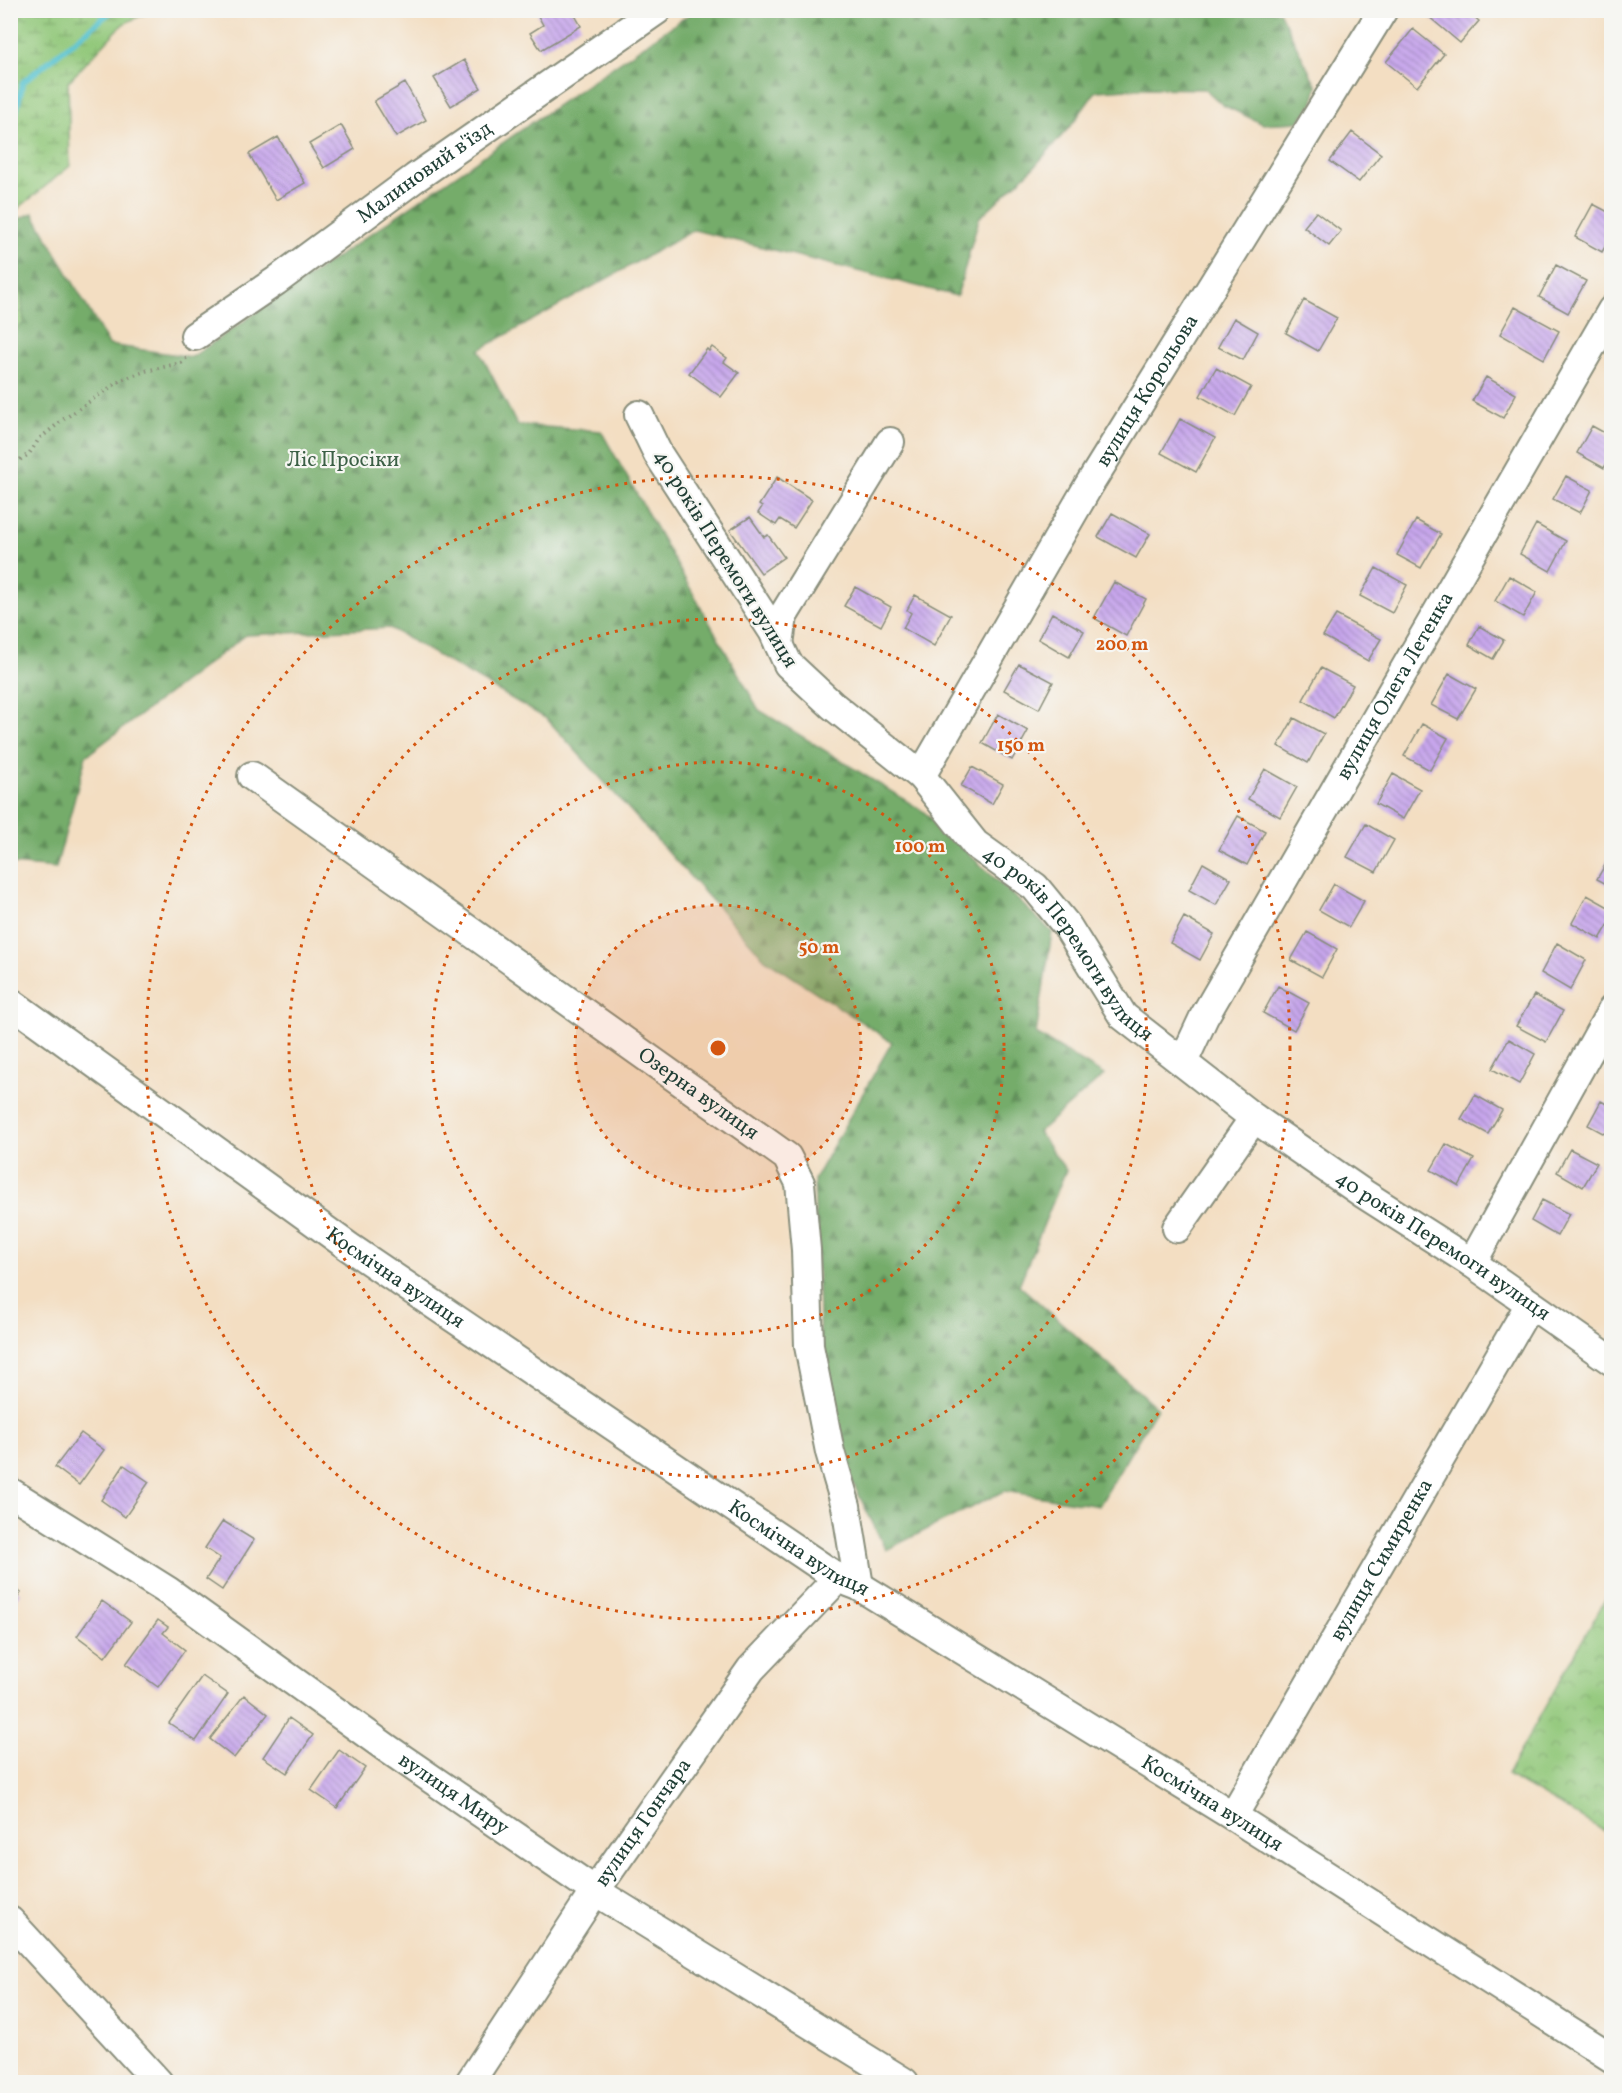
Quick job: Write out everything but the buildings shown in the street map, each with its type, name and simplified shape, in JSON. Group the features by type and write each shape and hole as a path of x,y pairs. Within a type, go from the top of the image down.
{"street":[{"name":"Малиновий в'їзд","path":"194,344 415,178 657,10"},
{"name":"вулиця Корольова","path":"921,776 1089,485 1383,10"},
{"name":"вулиця Олега Летенка","path":"1183,1062 1204,1017 1611,310"},
{"name":"40 років Перемоги вулиця","path":"639,415 658,454 773,631 788,664 832,705 921,776 975,844 1035,887 1067,926 1123,1016 1254,1118 1364,1194 1472,1263 1611,1361"},
{"path":"779,644 783,616 890,442"},
{"name":"Озерна вулиця","path":"252,776 787,1157 800,1182 806,1250 809,1346 830,1452 846,1506 849,1582"},
{"name":"Космічна вулиця","path":"10,1002 349,1247 849,1582 1233,1816 1611,2058"},
{"path":"1472,1263 1611,1010"},
{"path":"1177,1228 1254,1118"},
{"name":"вулиця Симиренка","path":"1233,1816 1530,1304"},
{"name":"вулиця Миру","path":"10,1492 168,1591 387,1749 595,1891 904,2082"},
{"name":"вулиця Гончара","path":"470,2082 595,1891 752,1669 849,1582"},
{"path":"10,1921 158,2082"}],"path":[{"path":"10,466 30,454 39,439 64,419 121,380 145,371 181,363 194,344"}],"green space":[{"path":"11,10 151,11 123,24 68,82 70,166 14,212 24,323 11,332"},
{"name":"Ліс Просіки","path":"944,10 951,15 952,10 1279,11 1317,87 1312,105 1298,122 1263,124 1223,105 1205,89 1145,88 1096,91 1073,123 1034,167 979,218 957,296 694,230 479,350 517,425 601,431 759,710 923,811 1052,932 1036,1034 1104,1075 1038,1132 1066,1170 1019,1285 1157,1408 1099,1506 1004,1491 886,1550 844,1465 820,1338 814,1180 892,1042 765,959 547,719 390,628 246,635 86,756 56,868 11,864 11,222 33,213 109,345 192,357 694,11"},
{"path":"1611,1589 1612,1835 1507,1775"}],"waterway":[{"path":"10,136 23,82 113,10"}]}
